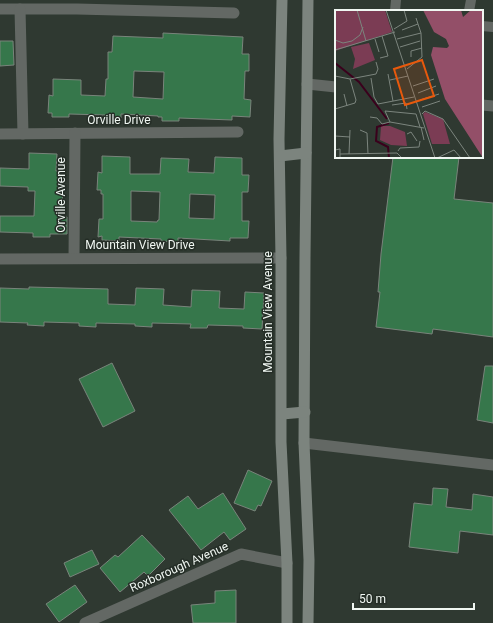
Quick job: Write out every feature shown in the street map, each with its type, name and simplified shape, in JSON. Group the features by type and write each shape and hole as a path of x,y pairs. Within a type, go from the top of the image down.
{"main road":[{"name":"Mountain View Avenue","path":"282,0 279,139 281,258 281,442 287,563 286,623"},
{"path":"308,0 304,412 309,560 308,623"},
{"path":"280,156 306,153"},
{"path":"282,414 304,412"}],"street":[{"path":"0,9 77,5 234,13"},
{"path":"20,9 22,134"},
{"path":"307,84 335,87"},
{"path":"483,105 493,106"},
{"name":"Orville Drive","path":"0,134 238,132"},
{"name":"Orville Avenue","path":"74,258 75,133"},
{"name":"Mountain View Drive","path":"0,259 281,258"},
{"path":"304,443 493,465"},
{"name":"Roxborough Avenue","path":"85,623 241,554 287,563"}],"lane":[{"path":"395,10 396,0"},
{"path":"469,10 471,0"},
{"path":"483,26 493,27"}],"building":[{"path":"163,33 243,37 242,54 249,54 249,71 245,71 244,99 251,100 250,117 232,116 232,120 179,118 179,121 162,121 162,117 158,116 121,114 121,118 105,117 105,115 69,114 69,117 52,117 52,113 48,113 49,95 53,96 53,79 81,80 81,95 105,96 106,79 108,79 108,52 112,52 113,36 163,38","holes":["134,71 164,72 163,99 133,97"]},
{"path":"0,41 13,41 14,65 0,66"},
{"path":"29,153 57,154 56,171 63,171 62,217 67,217 67,234 50,234 50,237 33,237 33,233 0,232 0,216 34,216 35,191 28,191 28,187 0,186 0,168 29,169"},
{"path":"102,156 130,157 130,174 160,174 161,158 189,159 188,172 214,173 215,157 242,158 242,175 249,175 248,192 242,192 242,221 249,221 248,238 230,238 230,241 178,238 178,242 161,241 161,239 119,237 119,241 102,240 102,236 98,237 99,219 103,219 103,194 101,194 101,190 97,190 98,172 102,173","holes":["131,191 160,192 159,220 157,222 131,221","190,194 215,195 214,219 189,218"]},
{"path":"393,158 459,158 454,199 493,203 493,337 433,329 432,334 376,327 380,292 378,292 381,254"},
{"path":"29,287 108,289 108,304 135,305 136,288 164,289 163,305 191,307 192,290 220,291 219,308 244,309 245,292 264,293 262,329 243,328 243,326 208,325 207,328 190,328 191,324 152,323 152,327 135,326 135,324 96,323 96,327 79,326 79,323 44,322 44,326 27,325 28,323 0,322 0,288 29,289"},
{"path":"112,363 135,411 103,427 79,379"},
{"path":"485,366 493,366 493,423 477,420"},
{"path":"248,470 272,481 261,506 258,505 255,511 234,503"},
{"path":"433,488 448,489 446,507 472,510 473,494 493,497 493,535 460,531 458,553 409,547 414,503 432,505"},
{"path":"223,493 246,529 230,540 224,532 201,550 169,510 188,496 198,509"},
{"path":"142,535 165,559 148,576 144,572 120,592 100,568 115,555 118,557"},
{"path":"92,550 99,564 70,577 64,563"},
{"path":"75,585 87,602 59,622 46,604"},
{"path":"236,590 236,623 193,623 191,605 215,603 215,591"}]}
